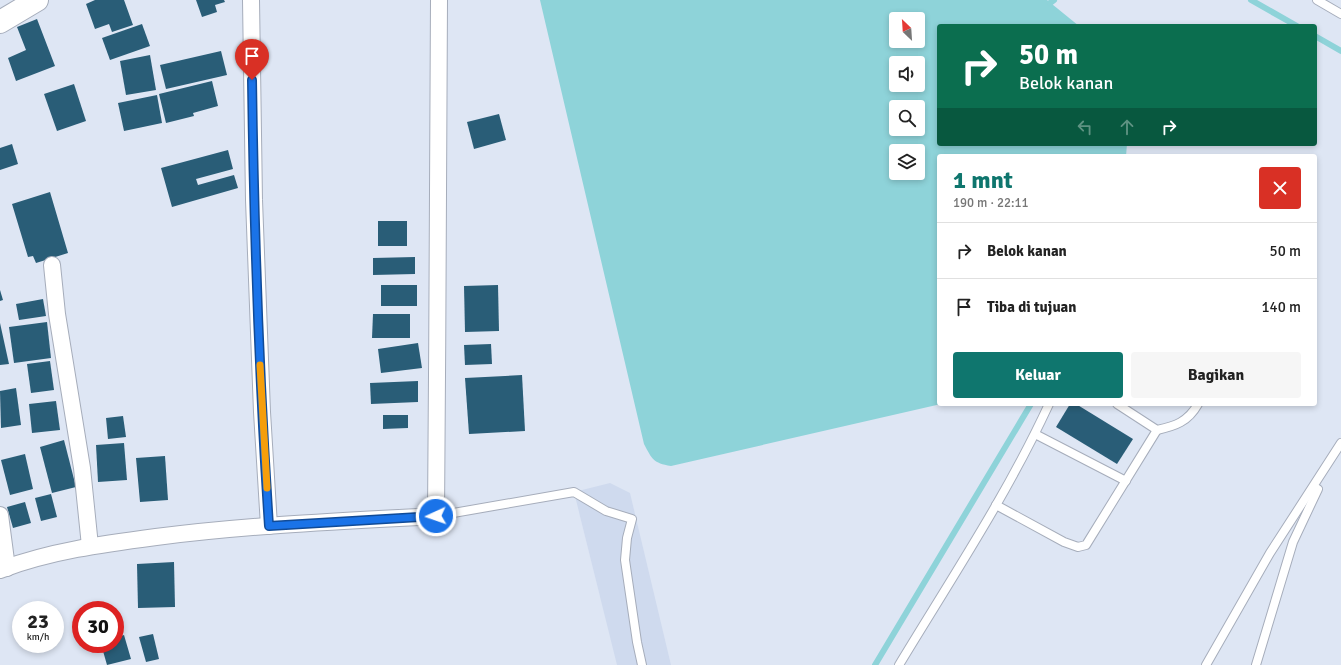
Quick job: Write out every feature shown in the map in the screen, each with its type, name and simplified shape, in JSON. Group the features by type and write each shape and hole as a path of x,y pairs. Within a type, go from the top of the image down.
{"street":[{"path":"0,22 37,0"},
{"path":"251,0 254,200 262,412 269,526"},
{"path":"0,515 4,569 90,546 219,529 436,516 436,319 439,221 439,0"},
{"path":"52,265 57,314 82,468 90,546"}],"lane":[{"path":"1319,1 1341,14"},
{"path":"899,665 996,505 1035,434 1048,406"},
{"path":"1120,406 1157,430 1178,426 1197,406"},
{"path":"996,505 1064,542 1078,547 1086,545 1157,430"},
{"path":"1035,434 1126,481"},
{"path":"1256,665 1293,542 1341,443"},
{"path":"1206,665 1270,553 1330,463"},
{"path":"436,516 574,492 606,512 632,520 627,538 625,560 637,642 642,665"}],"shaded area":[{"path":"610,483 630,493 671,665 617,665 574,492"}],"water":[{"path":"540,0 1047,0 1077,24 937,24 937,146 1127,146 1126,154 937,154 937,405 671,466 654,460 644,444"}],"building":[{"path":"95,0 124,0 133,25 112,32 109,24 95,29 86,4"},
{"path":"196,0 224,0 225,2 215,5 217,12 202,17"},
{"path":"37,19 55,66 16,81 8,58 26,50 17,27"},
{"path":"142,24 150,46 110,60 102,38"},
{"path":"221,51 227,75 166,89 160,65"},
{"path":"150,55 156,90 126,95 120,61"},
{"path":"212,81 218,106 193,113 194,116 166,123 159,94"},
{"path":"74,84 86,121 57,131 44,94"},
{"path":"157,95 162,123 124,131 118,103"},
{"path":"499,114 506,140 474,149 467,122"},
{"path":"12,144 18,164 0,170 0,148"},
{"path":"228,150 233,169 196,179 198,185 234,175 238,188 172,207 161,168"},
{"path":"50,192 68,253 36,263 33,256 28,257 12,204"},
{"path":"378,221 407,221 407,246 378,246"},
{"path":"415,257 415,274 373,275 373,258"},
{"path":"381,285 417,285 417,306 381,306"},
{"path":"498,285 499,331 465,332 464,286"},
{"path":"0,290 3,300 0,301"},
{"path":"43,299 46,316 19,320 16,304"},
{"path":"373,314 410,314 410,338 372,338"},
{"path":"47,322 51,358 14,363 9,327"},
{"path":"0,323 9,364 0,365"},
{"path":"418,343 422,368 381,373 378,349"},
{"path":"491,344 492,364 465,365 464,345"},
{"path":"50,361 54,390 31,393 27,364"},
{"path":"522,375 525,431 469,434 465,378"},
{"path":"418,381 418,402 371,404 370,383"},
{"path":"16,388 21,425 1,428 0,391"},
{"path":"56,401 60,430 32,433 29,404"},
{"path":"1069,406 1079,406 1133,439 1117,464 1056,427"},
{"path":"383,415 408,415 408,428 383,429"},
{"path":"123,416 126,437 108,439 106,418"},
{"path":"64,440 76,487 52,493 40,447"},
{"path":"124,443 127,480 98,482 96,445"},
{"path":"25,454 33,489 10,495 1,460"},
{"path":"165,456 168,500 140,502 136,458"},
{"path":"51,494 57,517 41,521 35,498"},
{"path":"25,502 31,523 13,528 7,507"},
{"path":"174,562 175,607 138,608 137,564"},
{"path":"153,634 159,659 146,662 139,637"},
{"path":"124,635 131,659 107,665 104,653 124,653"}],"waterway":[{"path":"1050,3 1054,0"},
{"path":"1251,0 1293,24"},
{"path":"1317,37 1341,51"},
{"path":"875,665 1030,406"}],"slow traffic":[{"path":"260,365 267,488"}],"route":[{"path":"252,80 254,200 261,397 269,526 436,516"}]}
